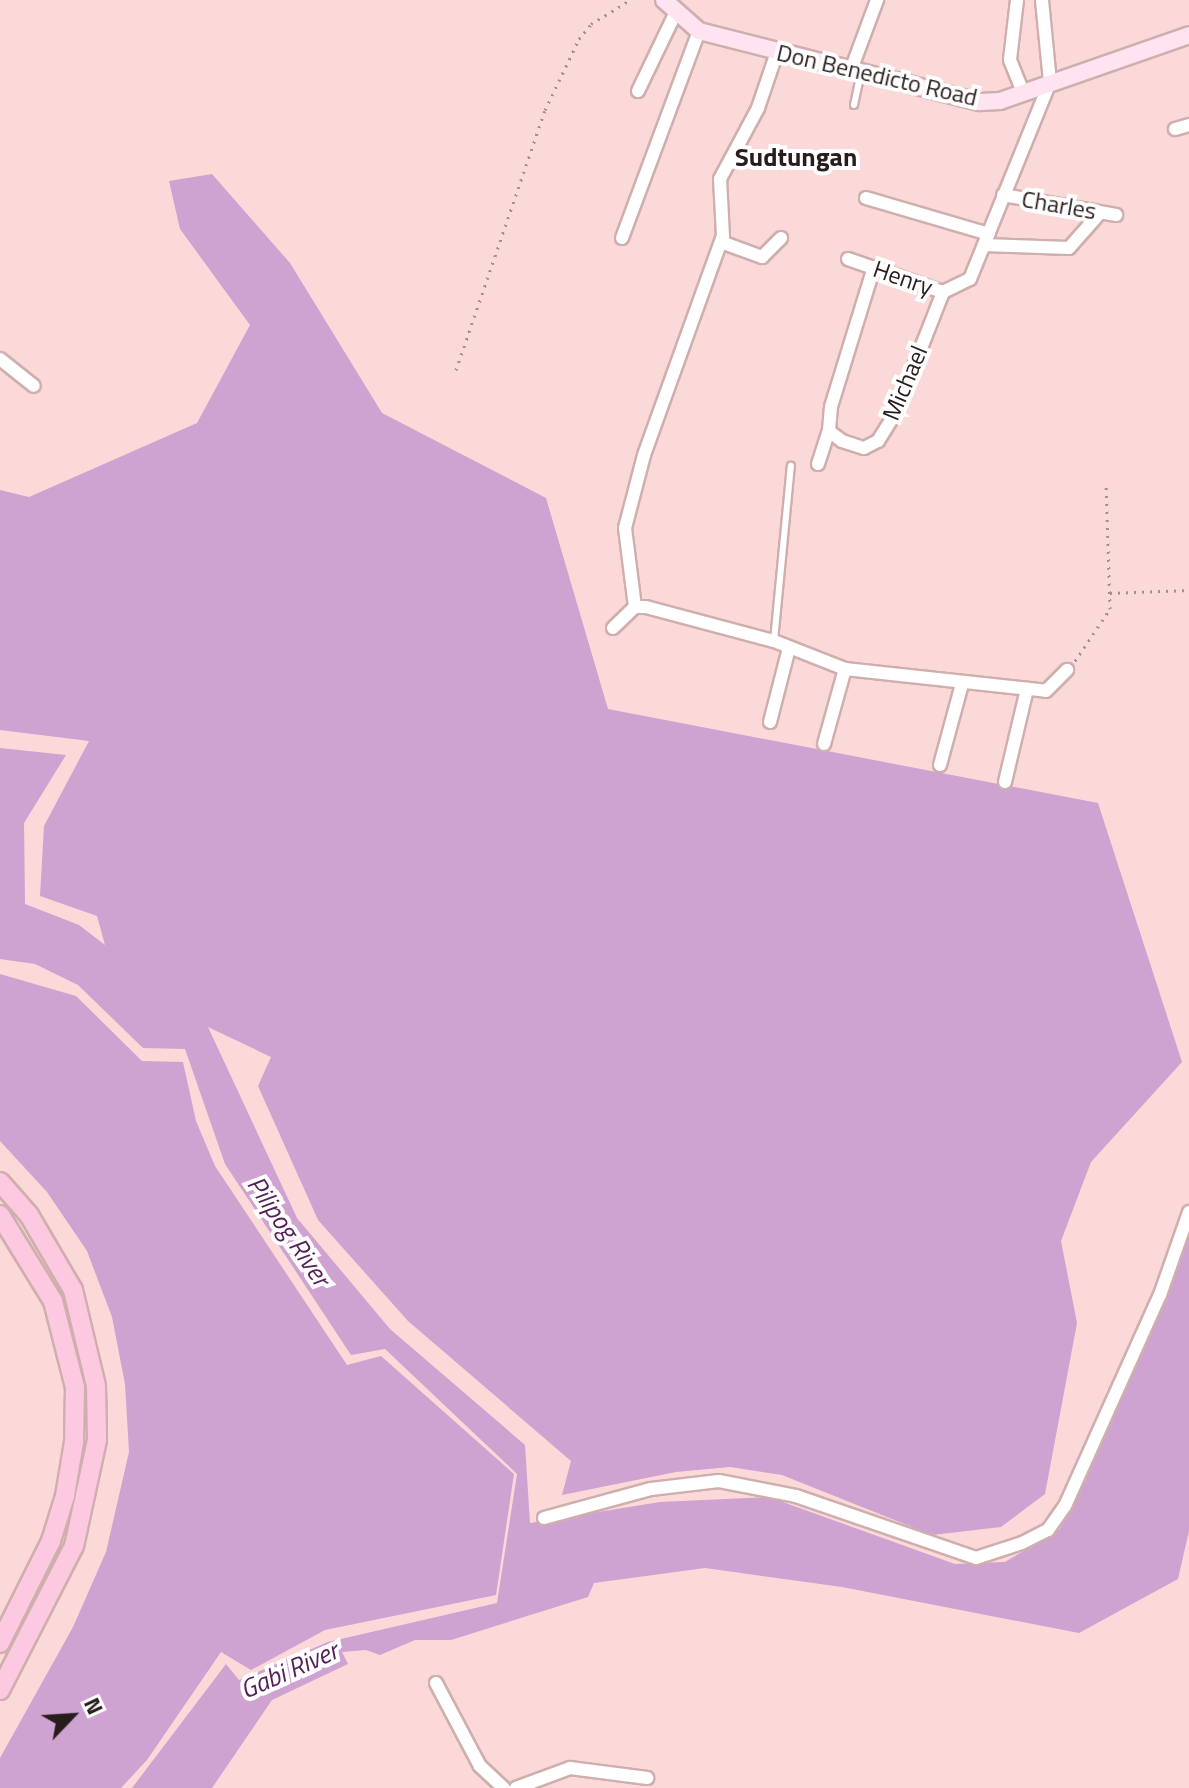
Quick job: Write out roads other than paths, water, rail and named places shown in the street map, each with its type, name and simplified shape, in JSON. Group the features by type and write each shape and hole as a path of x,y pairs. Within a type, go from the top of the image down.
{"main road":[{"path":"0,1182 29,1215 73,1290 96,1386 97,1440 74,1546 0,1690"},
{"path":"0,1215 53,1301 75,1387 74,1442 65,1496 51,1541 0,1643"}],"street":[{"path":"856,72 877,0"},
{"path":"1017,0 1010,60 1023,93"},
{"path":"987,240 1050,82 1042,0"},
{"path":"638,91 669,7"},
{"name":"Don Benedicto Road","path":"669,7 699,31 980,102 1023,93 1189,35"},
{"path":"622,238 699,31"},
{"path":"635,607 625,528 644,455 721,242 720,179 758,108 777,52"},
{"path":"1175,129 1189,125"},
{"name":"Charles","path":"1003,195 1116,215"},
{"path":"866,198 987,240 1069,248 1100,213"},
{"path":"721,242 762,257 781,238"},
{"name":"Henry","path":"848,259 943,292 959,288 970,279 987,240"},
{"path":"818,464 829,431 831,407 874,267"},
{"name":"Michael","path":"829,431 864,448 878,441 895,414 943,292"},
{"path":"0,359 34,386"},
{"path":"613,628 635,607"},
{"path":"635,607 680,612 774,641 845,669 962,684 1050,690 1067,670"},
{"path":"770,722 789,648"},
{"path":"824,744 845,669"},
{"path":"940,765 962,684"},
{"path":"1005,782 1027,689"},
{"path":"544,1518 651,1489 719,1481 796,1496 976,1558 1022,1543 1048,1530 1065,1506 1160,1295 1189,1212"},
{"path":"436,1683 480,1766 504,1788"},
{"path":"516,1788 570,1768 647,1778"}],"lane":[{"path":"854,105 856,72"},
{"path":"774,641 791,466"}],"water":[{"path":"212,174 290,263 382,413 546,498 608,709 1098,803 1182,1062 1091,1162 1061,1241 1077,1323 1045,1494 1001,1527 932,1535 782,1475 730,1467 676,1472 562,1495 571,1461 408,1321 318,1220 258,1086 271,1057 208,1027 297,1218 390,1329 525,1445 530,1523 660,1502 769,1497 955,1564 1005,1562 1060,1529 1153,1324 1189,1218 1189,1531 1178,1579 1079,1633 842,1587 705,1568 594,1583 588,1597 451,1640 415,1640 380,1655 366,1650 342,1652 348,1664 272,1700 212,1788 132,1788 226,1664 239,1680 328,1642 497,1603 517,1474 385,1349 351,1355 225,1164 185,1049 143,1048 78,985 35,964 0,959 0,748 66,755 24,823 25,904 79,925 105,945 97,916 40,896 44,826 89,741 0,730 0,490 29,497 197,423 250,325 180,229 169,181"},
{"path":"0,974 76,996 142,1061 183,1062 196,1121 215,1166 347,1365 381,1356 514,1474 496,1595 325,1630 251,1670 221,1652 147,1760 121,1788 0,1788 0,1758 73,1627 106,1552 129,1452 125,1384 112,1317 87,1251 47,1192 0,1141"}],"district":[{"name":"Sudtungan","path":"796,157"}],"water label":[{"name":"Pilipog River","path":"289,1231"},
{"name":"Gabi River","path":"289,1670"}]}
